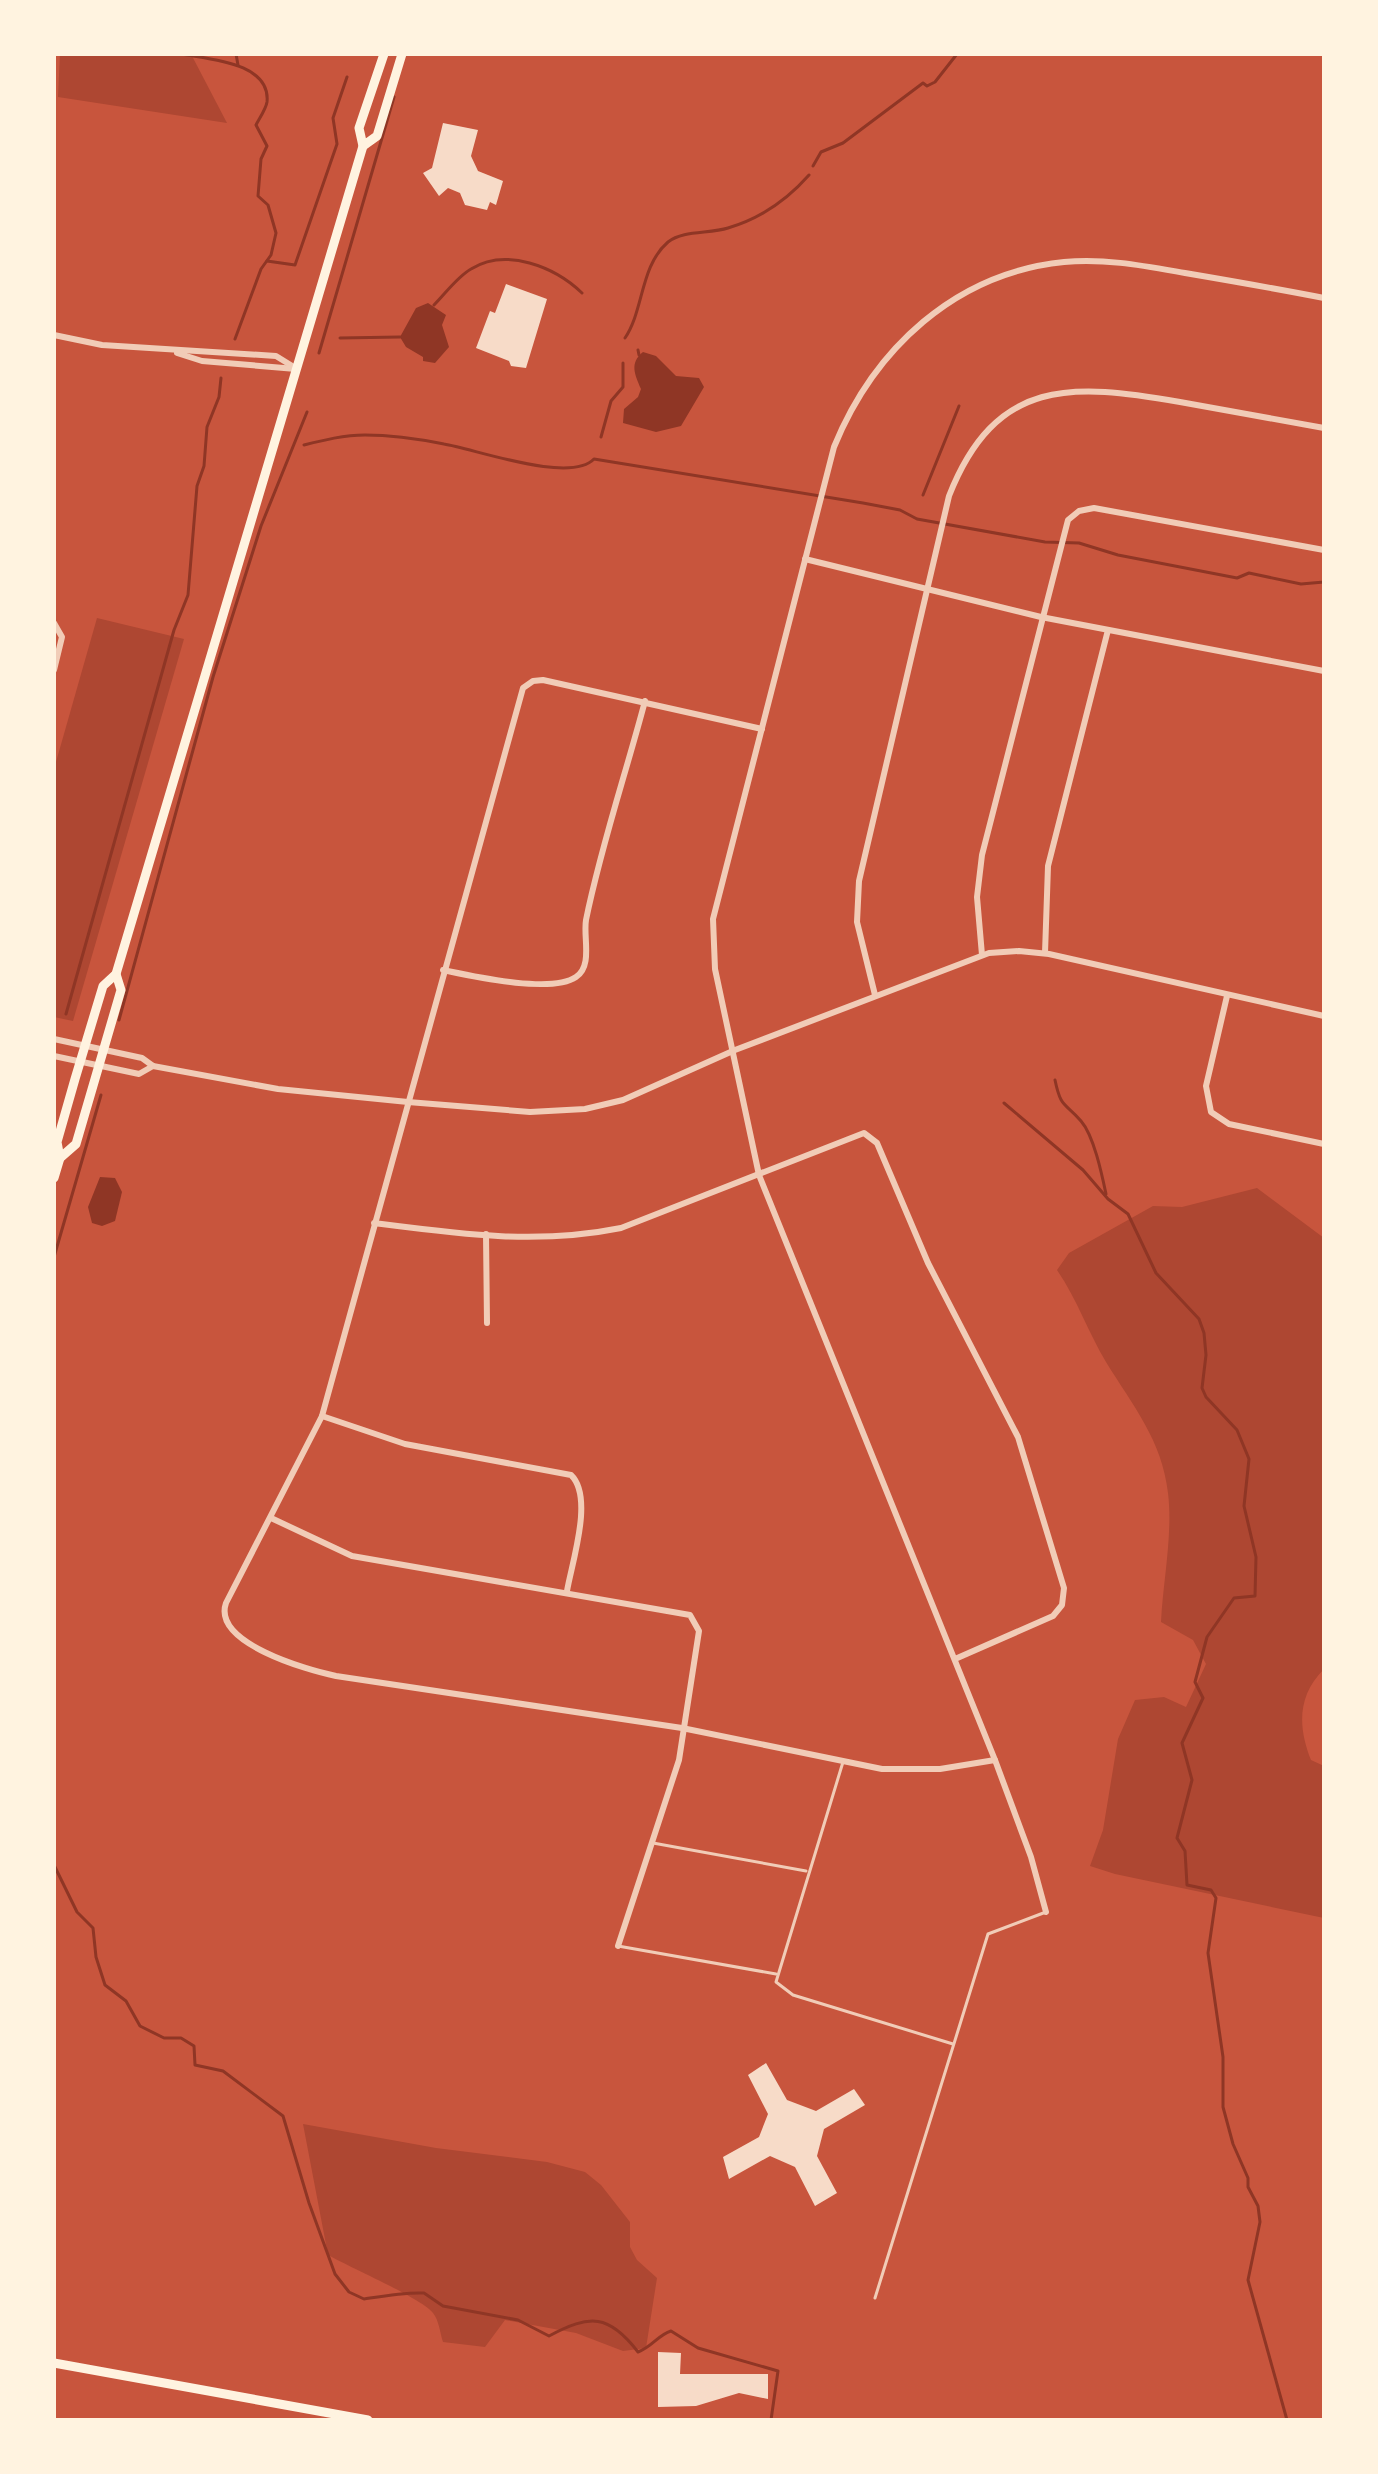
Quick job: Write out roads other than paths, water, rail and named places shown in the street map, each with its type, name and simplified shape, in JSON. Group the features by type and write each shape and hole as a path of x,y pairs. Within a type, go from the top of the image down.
{"main road":[{"path":"54,1178 60,1158 57,1142 103,986 116,974 298,369 363,146 359,128 384,54"},
{"path":"363,146 377,136 402,54"},
{"path":"60,1158 76,1144 121,990 116,974"},
{"path":"54,2363 368,2420"}],"street":[{"path":"1046,1912 1031,1857 995,1760 759,1175 735,1050 715,969 711,930 716,900 834,447 866,382 914,328 973,288 1042,265 1089,261 1141,266 1324,298"},
{"path":"54,335 80,342 169,351 204,349 276,356 298,369"},
{"path":"169,351 202,361 298,369"},
{"path":"875,995 861,949 857,894 924,589 949,496 965,462 998,421 1033,400 1072,390 1112,390 1324,428"},
{"path":"982,955 978,875 1068,520 1086,508 1324,550"},
{"path":"805,559 1041,617 1324,671"},
{"path":"54,623 62,637 54,670"},
{"path":"1045,953 1048,866 1108,630"},
{"path":"762,729 541,680 523,688 322,1416 226,1603 223,1615 233,1633 277,1657 298,1667 336,1676 682,1728 843,1762 901,1770 940,1769 995,1760"},
{"path":"443,970 496,981 532,983 569,980 581,973 586,963 588,911 645,701"},
{"path":"54,1039 142,1058 153,1066 278,1089 549,1113 623,1100 735,1050 982,955 1019,951 1045,953 1324,1016"},
{"path":"1227,996 1205,1089 1211,1112 1229,1124 1324,1144"},
{"path":"54,1056 139,1074 153,1066"},
{"path":"374,1223 566,1238 621,1228 852,1135 864,1133 877,1143 928,1263 1018,1437 1063,1585 1063,1602 1053,1616 955,1659"},
{"path":"486,1234 487,1323"},
{"path":"322,1416 414,1446 571,1475 580,1487 583,1500 567,1591"},
{"path":"271,1518 352,1556 567,1591 690,1615 699,1631 679,1760 618,1946"}],"lane":[{"path":"843,1762 807,1871 776,1982 793,1995 953,2044"},
{"path":"653,1843 807,1871"},
{"path":"875,2298 988,1934 1046,1912"},
{"path":"618,1946 776,1974"}],"waterway":[{"path":"182,54 235,65 259,78 266,89 267,102 256,125 267,146 261,159 258,196 268,205 276,233 271,255 261,269 235,339"},
{"path":"236,54 238,65"},
{"path":"813,166 821,152 843,143 923,83 927,86 935,82 957,54"},
{"path":"267,261 295,265 337,144 333,118 347,77"},
{"path":"319,353 394,97"},
{"path":"625,338 636,315 652,263 668,242 689,234 721,230 752,219 783,200 809,175"},
{"path":"434,305 466,272 499,260 514,260 544,268 582,293"},
{"path":"340,338 400,337"},
{"path":"638,350 639,355"},
{"path":"601,437 611,401 623,387 623,363"},
{"path":"66,1014 174,630 188,595 197,486 204,466 207,427 219,397 221,378"},
{"path":"923,495 959,406"},
{"path":"119,1020 213,677 261,526 307,412"},
{"path":"304,445 342,437 375,435 434,442 544,467 582,466 594,459 863,503 900,510 917,519 1045,542 1079,543 1118,555 1237,578 1249,573 1301,584 1324,582"},
{"path":"1055,1080 1062,1101 1090,1136 1106,1194"},
{"path":"54,1257 101,1095"},
{"path":"1004,1103 1083,1170 1108,1199 1128,1214 1156,1273 1199,1319 1206,1355 1202,1388 1206,1397 1237,1430 1249,1459 1244,1506 1256,1557 1255,1596 1234,1598 1207,1637 1195,1682 1203,1698 1182,1743 1192,1780 1177,1838 1185,1851 1187,1885 1211,1890 1216,1898 1208,1953 1223,2057 1223,2107 1233,2144 1248,2178 1248,2187 1258,2206 1260,2222 1248,2280 1287,2420"},
{"path":"54,1865 77,1912 93,1928 96,1957 105,1985 126,2001 140,2026 164,2038 181,2038 194,2046 195,2065 223,2071 283,2116 309,2203 335,2274 349,2292 364,2299 424,2293 443,2306 518,2320 549,2336 588,2321 608,2324 618,2330 638,2352 671,2331 698,2348 778,2371 771,2420"}]}
